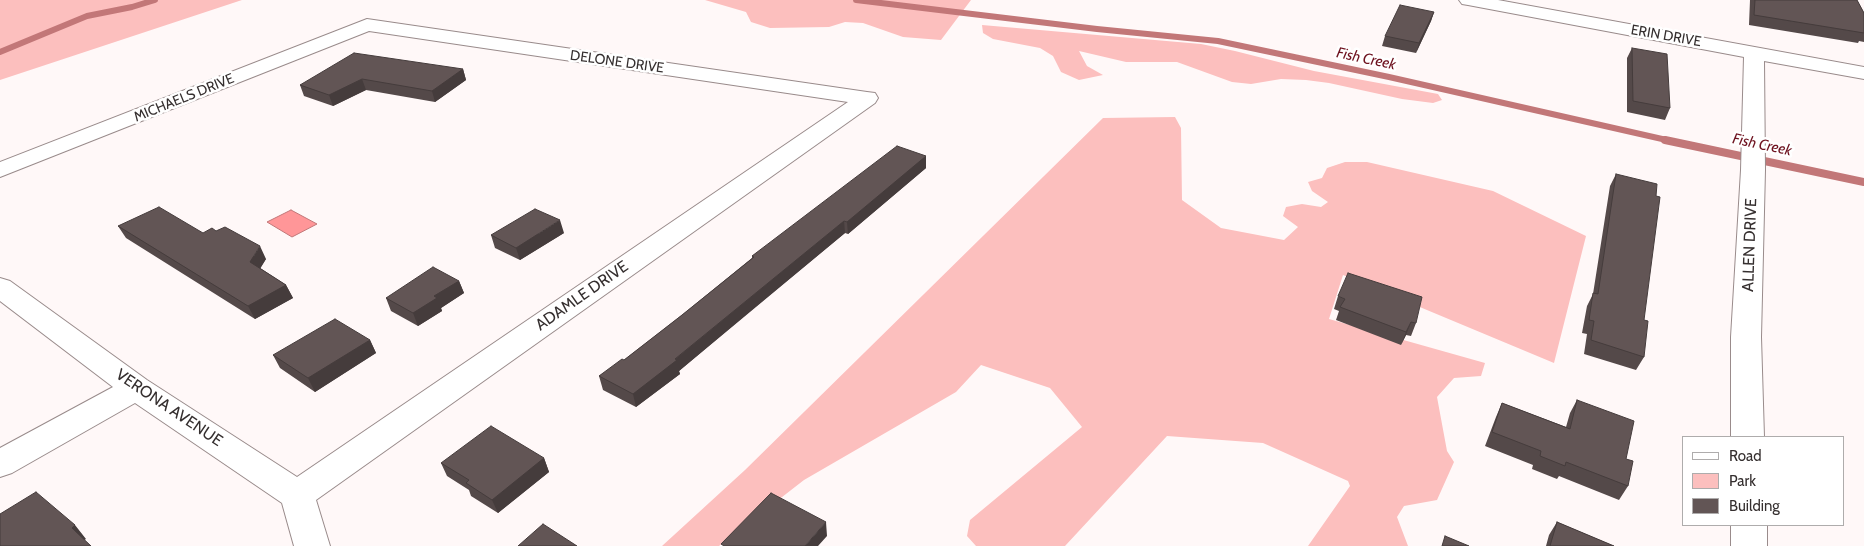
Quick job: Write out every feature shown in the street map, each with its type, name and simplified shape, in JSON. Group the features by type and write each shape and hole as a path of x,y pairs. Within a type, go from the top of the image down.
{"street":[{"name":"ERIN DRIVE","path":"1468,0 1864,72"},
{"name":"DELONE DRIVE","path":"367,25 867,98"},
{"name":"MICHAELS DRIVE","path":"0,170 367,25"},
{"name":"ALLEN DRIVE","path":"1748,436 1746,337 1753,157 1754,52"},
{"name":"ADAMLE DRIVE","path":"297,495 867,98"},
{"name":"VERONA AVENUE","path":"0,287 136,388 297,495"},
{"path":"0,464 136,388"},
{"path":"297,495 312,546"},
{"path":"1749,526 1749,546"}],"green space":[{"path":"0,0 242,0 0,80"},
{"path":"705,0 971,0 941,40 903,37 863,23 845,22 829,27 770,28 751,22 746,12"},
{"path":"982,25 1201,44 1314,71 1438,94 1442,100 1433,103 1402,99 1329,83 1306,80 1281,79 1251,84 1232,82 1177,62 1126,62 1079,51 1087,66 1103,75 1079,80 1061,72 1053,56 1040,48 993,39 983,33"},
{"path":"1175,117 1181,128 1182,200 1221,228 1284,240 1298,227 1283,216 1286,207 1302,204 1321,207 1328,202 1312,191 1308,182 1322,178 1327,168 1345,162 1367,162 1493,191 1586,236 1554,363 1343,275 1329,319 1485,363 1481,376 1454,378 1437,397 1447,451 1454,462 1437,500 1404,506 1397,517 1408,546 1308,546 1350,486 1348,481 1263,443 1167,436 1065,546 976,546 967,536 970,520 1082,427 1050,388 981,365 956,392 804,480 719,546 662,546 745,470 1103,118"}],"shaded area":[{"path":"291,210 317,224 292,237 267,222"}],"building":[{"path":"1755,0 1857,0 1864,13 1864,33 1754,15"},
{"path":"1400,5 1434,12 1419,43 1385,36"},
{"path":"1632,48 1667,54 1670,108 1633,101"},
{"path":"354,53 463,69 432,91 362,79 329,95 300,85"},
{"path":"897,146 926,156 633,394 599,376 622,359 624,360 754,257 752,256"},
{"path":"1616,174 1657,184 1656,196 1660,197 1644,320 1648,321 1644,357 1591,340 1594,321 1589,320 1593,293 1598,294"},
{"path":"159,207 203,233 212,228 216,231 225,227 260,246 250,262 286,285 248,306 118,226"},
{"path":"535,209 560,220 516,248 491,235"},
{"path":"433,267 459,281 434,296 437,298 413,313 386,298"},
{"path":"1348,273 1422,297 1416,323 1411,322 1406,332 1340,307 1345,299 1338,296"},
{"path":"335,319 370,340 308,378 273,355"},
{"path":"1577,400 1634,421 1626,459 1633,461 1628,486 1566,462 1565,466 1540,456 1541,451 1492,432 1502,403 1570,429"},
{"path":"491,426 544,458 492,500 466,483 469,480 441,463"},
{"path":"36,492 75,525 72,528 91,546 0,546 0,514"},
{"path":"771,493 826,522 805,546 724,546 721,544"},
{"path":"1557,522 1614,546 1550,546"},
{"path":"543,524 577,546 518,546"},
{"path":"1445,536 1469,546 1442,546"}],"waterway":[{"path":"0,52 87,16 132,7 155,0"},
{"name":"Fish Creek","path":"856,0 1097,29 1218,41 1389,77 1671,141"},
{"name":"Fish Creek","path":"1665,140 1864,182"}]}
